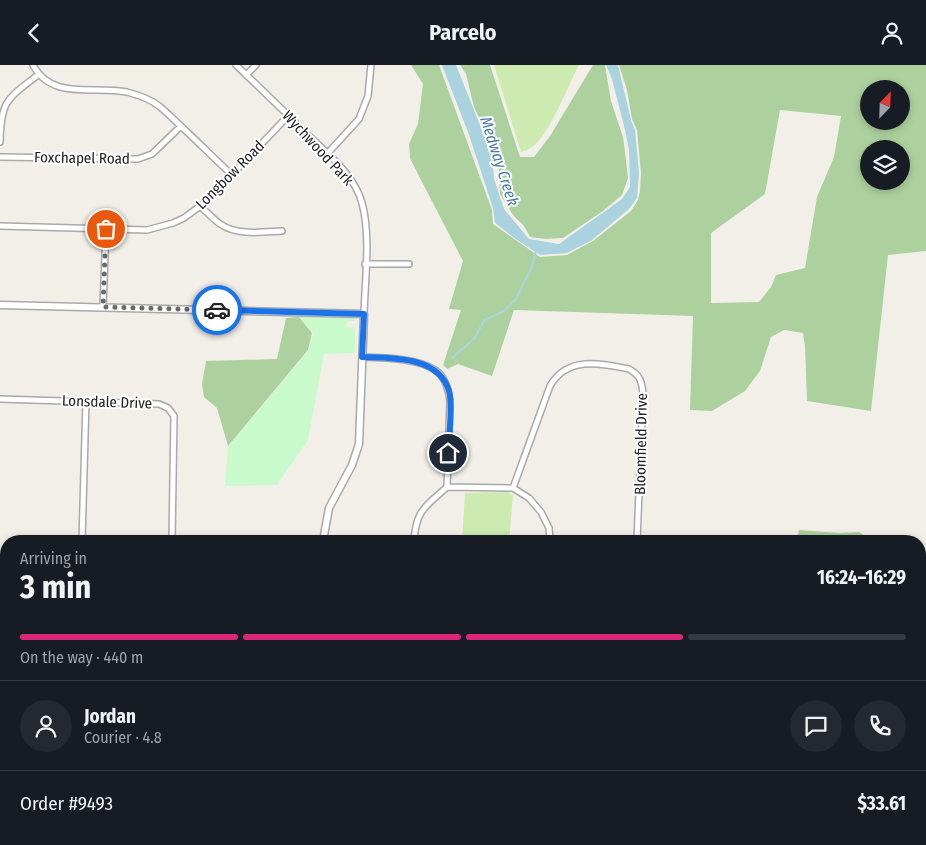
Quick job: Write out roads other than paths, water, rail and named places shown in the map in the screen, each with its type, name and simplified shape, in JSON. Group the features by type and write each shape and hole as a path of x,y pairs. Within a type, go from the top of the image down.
{"street":[{"path":"33,65 38,75 57,87 78,90 114,90 143,97 159,105 232,175"},
{"name":"Wychwood Park","path":"236,65 327,154 353,182 362,200 366,233 366,264 359,444 352,465 329,508 324,535"},
{"path":"246,75 256,65"},
{"path":"327,154 359,119 368,95 371,65"},
{"path":"0,141 0,121 2,111 7,102 38,75"},
{"name":"Longbow Road","path":"0,227 147,230 159,228 184,218 200,206 288,116"},
{"name":"Foxchapel Road","path":"0,157 138,159 152,154 181,126"},
{"path":"200,206 220,224 236,231 257,233 282,231"},
{"path":"103,307 106,229"},
{"path":"366,264 409,265"},
{"path":"0,305 364,314"},
{"path":"362,357 392,358 415,362 435,370 444,381 449,391 450,401 447,487"},
{"name":"Bloomfield Drive","path":"513,488 555,377 562,370 581,364 629,369 640,377 643,394 637,535"},
{"name":"Lonsdale Drive","path":"0,399 159,404 168,408 174,416 172,535"},
{"path":"82,535 86,401"},
{"path":"414,535 415,523 423,508 447,487 513,488 529,498 541,512 549,528 550,535"}],"water":[{"name":"Medway Creek","path":"442,65 456,65 492,155 494,179 504,209 529,239 559,244 622,199 630,187 629,150 612,79 606,65 618,65 635,130 639,173 637,198 629,209 592,240 567,253 540,255 517,240 495,223 493,208 469,135"}],"waterway":[{"path":"452,358 475,338 484,320 504,311 516,299 532,267 536,250"}]}
